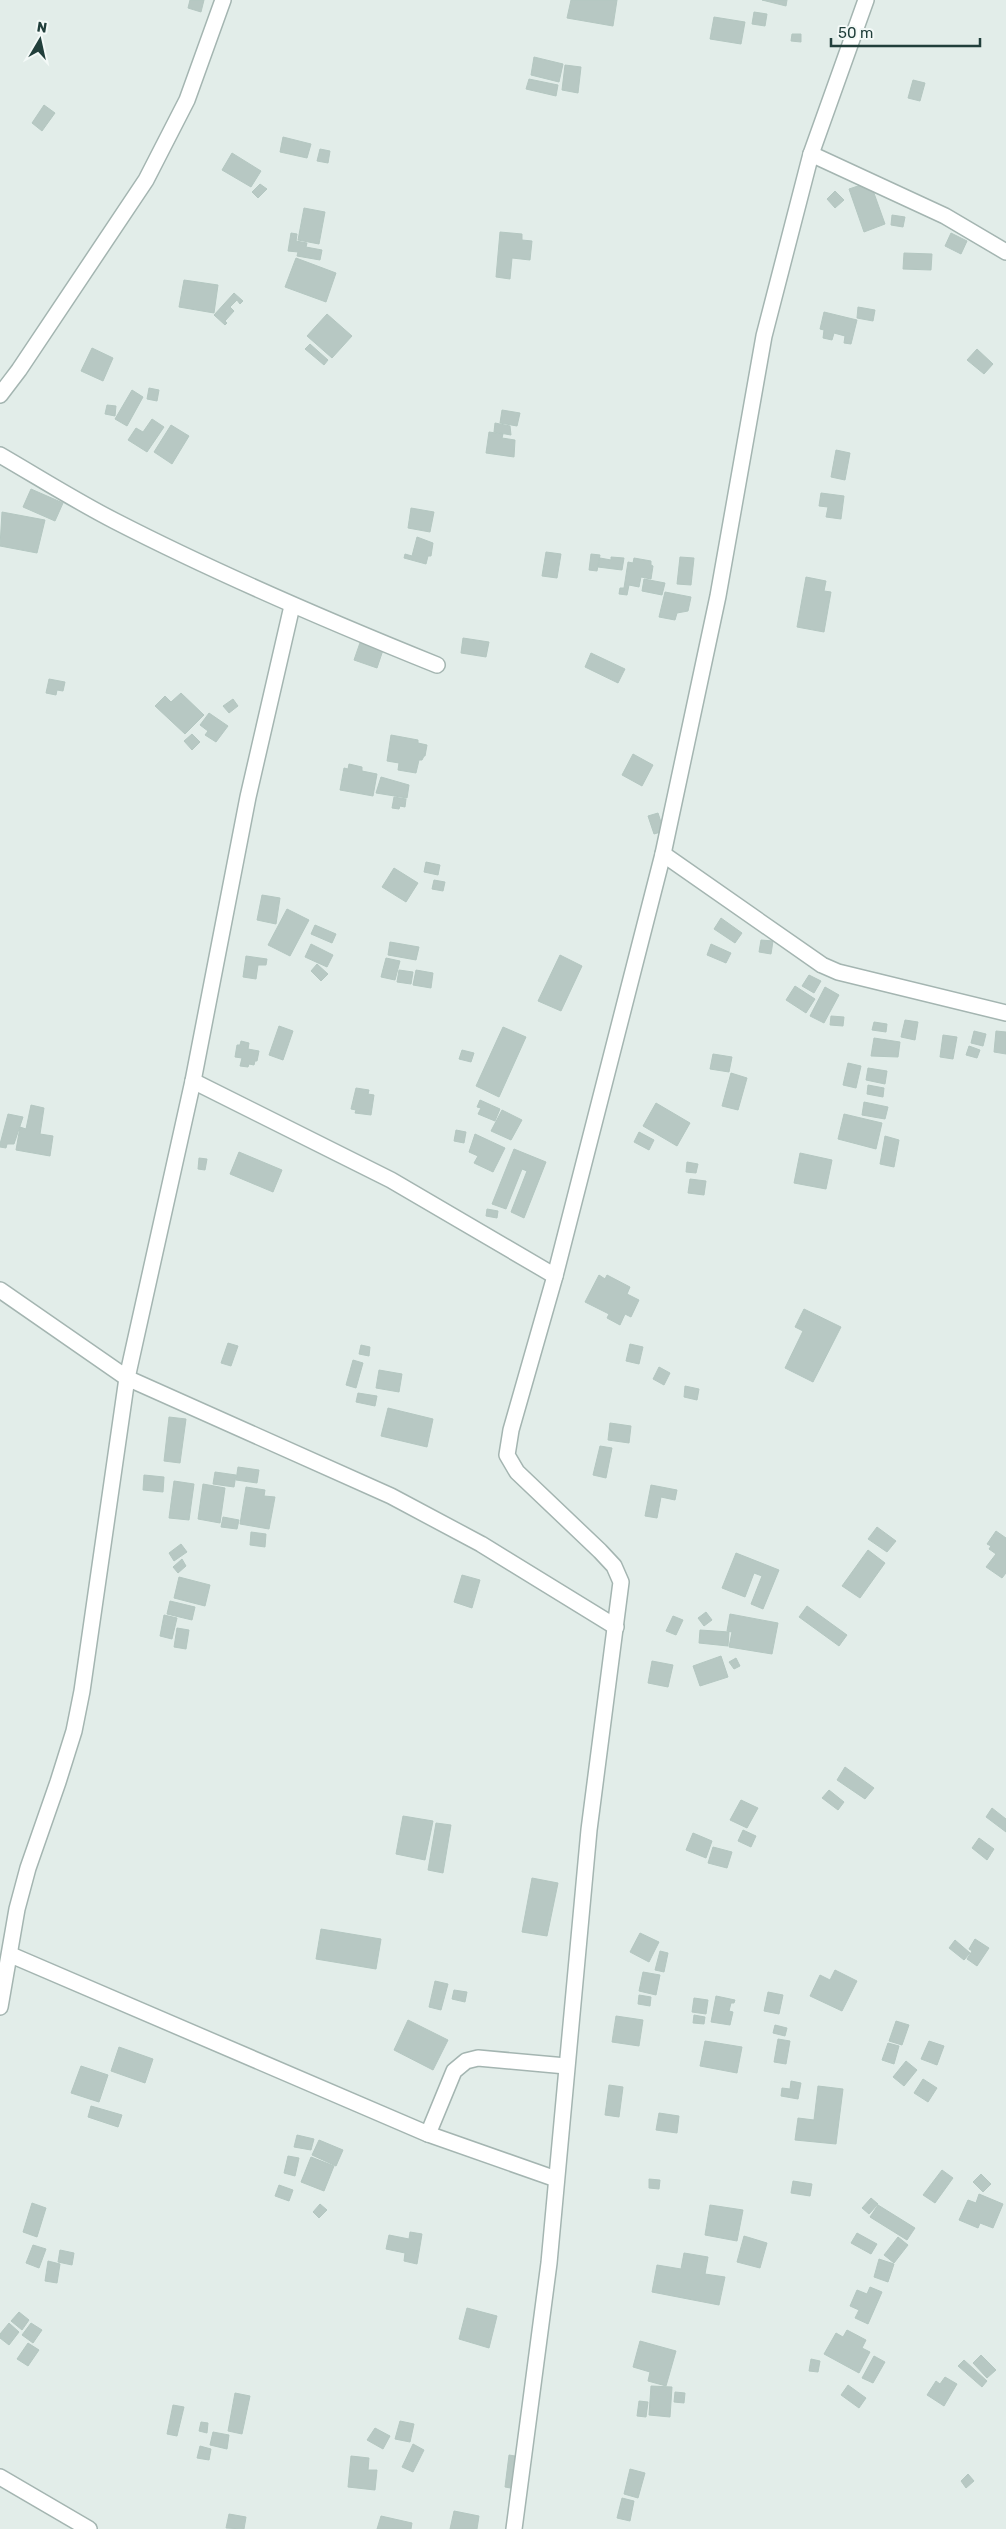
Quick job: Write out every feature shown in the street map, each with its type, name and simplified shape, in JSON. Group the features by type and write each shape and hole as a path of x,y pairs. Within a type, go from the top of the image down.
{"street":[{"path":"0,395 19,370 146,180 187,100 223,0"},
{"path":"514,2529 549,2263 589,1830 621,1582 614,1566 532,1489 517,1472 507,1455 510,1430 555,1276 663,854 718,596 764,336 811,154 866,0"},
{"path":"811,154 945,216 1006,252"},
{"path":"0,455 114,520 292,606 438,665"},
{"path":"0,2007 18,1909 28,1868 58,1782 77,1715 127,1378 193,1081 248,797 292,606"},
{"path":"663,854 822,965 838,972 1006,1012"},
{"path":"193,1081 391,1180 555,1276"},
{"path":"0,1290 127,1378 400,1500 481,1544 616,1627"},
{"path":"11,1955 428,2134 556,2179"},
{"path":"428,2134 454,2071 466,2061 478,2058 566,2066"},
{"path":"0,2477 89,2529"}],"building":[{"path":"190,0 204,0 201,12 188,8"},
{"path":"571,0 617,0 613,26 567,18"},
{"path":"762,0 787,0 786,6"},
{"path":"754,12 767,14 765,26 752,24"},
{"path":"714,17 745,22 741,44 710,39"},
{"path":"792,34 801,34 801,42 791,41"},
{"path":"534,57 563,64 559,82 531,75"},
{"path":"565,65 581,67 578,93 562,90"},
{"path":"529,79 558,85 556,96 526,89"},
{"path":"913,80 925,83 920,101 908,98"},
{"path":"44,105 55,113 42,131 32,123"},
{"path":"283,137 311,144 307,158 280,152"},
{"path":"320,149 330,151 328,163 317,161"},
{"path":"232,153 261,171 251,187 222,170"},
{"path":"870,182 885,224 864,232 849,189"},
{"path":"260,184 267,189 258,198 252,192"},
{"path":"835,191 844,200 835,208 827,199"},
{"path":"304,208 325,212 319,244 298,240"},
{"path":"892,215 905,217 903,227 891,225"},
{"path":"500,232 522,234 522,240 532,241 530,260 512,258 510,279 496,277"},
{"path":"291,233 297,234 296,241 307,243 306,247 322,250 320,260 297,256 298,252 288,251"},
{"path":"951,233 967,241 961,254 945,246"},
{"path":"904,253 932,254 931,270 903,269"},
{"path":"296,258 336,273 326,302 285,287"},
{"path":"184,280 218,285 214,313 179,307"},
{"path":"234,293 243,301 240,304 237,300 230,307 234,311 225,321 227,323 225,325 214,315"},
{"path":"858,307 875,310 873,321 857,318"},
{"path":"824,312 857,320 851,344 844,343 845,336 834,333 832,340 823,338 824,330 820,329"},
{"path":"327,314 352,336 332,358 307,336"},
{"path":"310,344 328,360 324,365 305,349"},
{"path":"92,348 113,358 103,381 81,371"},
{"path":"977,349 993,364 984,374 967,360"},
{"path":"149,388 159,390 157,401 147,399"},
{"path":"132,390 143,397 127,426 115,419"},
{"path":"107,405 116,406 115,416 105,414"},
{"path":"502,410 520,413 517,426 500,423"},
{"path":"152,419 164,427 147,452 128,440 136,428 143,432"},
{"path":"495,423 510,426 511,435 494,432"},
{"path":"171,425 189,436 172,464 154,452"},
{"path":"489,432 503,434 502,438 515,440 514,457 486,453"},
{"path":"836,450 850,453 845,480 831,477"},
{"path":"31,489 63,503 55,521 23,507"},
{"path":"821,493 844,496 841,519 826,517 828,507 819,506"},
{"path":"411,508 434,512 430,532 408,528"},
{"path":"2,512 45,520 37,553 0,546"},
{"path":"417,537 433,543 431,556 428,556 426,564 404,558 405,554 412,556"},
{"path":"546,552 561,554 557,578 542,576"},
{"path":"591,554 600,555 597,571 589,570"},
{"path":"611,557 624,558 622,570 598,567 600,558 611,560"},
{"path":"680,557 694,558 691,585 677,584"},
{"path":"634,558 651,561 653,566 651,579 641,577 639,587 629,585 627,595 619,594 620,588 624,588 628,562 633,563"},
{"path":"806,577 826,581 824,591 831,592 824,632 797,627"},
{"path":"644,579 665,583 662,595 642,591"},
{"path":"665,592 691,597 688,611 677,613 675,620 659,617"},
{"path":"362,637 385,644 377,668 354,660"},
{"path":"463,638 489,642 486,657 461,653"},
{"path":"591,653 625,669 618,683 585,667"},
{"path":"49,679 65,682 63,691 57,690 56,695 46,693"},
{"path":"181,693 204,715 185,734 155,706 165,696 171,702"},
{"path":"233,699 238,706 229,713 223,706"},
{"path":"209,713 228,726 216,742 205,735 208,731 200,725"},
{"path":"192,734 200,742 192,750 184,741"},
{"path":"391,735 418,740 418,743 427,745 425,756 422,760 419,760 416,773 398,770 399,763 387,761"},
{"path":"633,754 653,765 642,786 622,775"},
{"path":"349,764 362,767 362,771 377,774 373,796 340,790 344,768 348,769"},
{"path":"381,777 409,785 407,798 376,793"},
{"path":"394,797 406,799 405,807 400,806 399,809 392,808"},
{"path":"658,813 664,831 654,834 648,816"},
{"path":"426,862 440,865 438,875 424,872"},
{"path":"394,868 418,883 406,902 382,887"},
{"path":"434,880 445,882 443,891 432,889"},
{"path":"262,895 280,898 276,924 257,920"},
{"path":"287,909 309,920 290,956 268,945"},
{"path":"721,918 742,933 735,943 714,929"},
{"path":"315,925 336,934 332,943 311,934"},
{"path":"761,940 773,941 771,954 759,952"},
{"path":"390,942 419,947 416,960 388,955"},
{"path":"311,944 333,955 327,967 305,957"},
{"path":"711,944 731,953 726,963 707,955"},
{"path":"560,955 582,966 561,1011 538,1001"},
{"path":"246,956 267,959 266,965 258,965 256,979 243,977"},
{"path":"386,958 400,961 395,980 381,977"},
{"path":"317,964 328,974 321,981 311,971"},
{"path":"399,970 413,972 411,984 397,982"},
{"path":"416,970 433,973 431,988 413,985"},
{"path":"809,975 821,981 814,993 802,986"},
{"path":"795,986 815,999 806,1013 786,1000"},
{"path":"825,987 839,995 824,1023 810,1016"},
{"path":"831,1016 844,1017 843,1026 830,1025"},
{"path":"905,1020 918,1022 915,1040 901,1037"},
{"path":"874,1022 887,1024 886,1032 872,1030"},
{"path":"279,1026 293,1031 283,1060 269,1055"},
{"path":"503,1027 526,1037 499,1097 476,1086"},
{"path":"974,1031 986,1034 983,1046 971,1043"},
{"path":"996,1031 1006,1032 1006,1054 994,1052"},
{"path":"943,1035 957,1037 953,1059 940,1057"},
{"path":"874,1038 900,1042 898,1057 871,1056"},
{"path":"241,1041 249,1043 248,1049 259,1051 254,1065 249,1064 248,1067 240,1066 242,1058 235,1057 237,1045 240,1045"},
{"path":"969,1046 980,1050 977,1058 966,1055"},
{"path":"462,1050 474,1053 471,1062 459,1059"},
{"path":"713,1054 732,1057 729,1072 710,1069"},
{"path":"848,1063 861,1066 856,1088 843,1085"},
{"path":"868,1068 887,1071 885,1084 866,1080"},
{"path":"731,1073 747,1078 738,1110 722,1106"},
{"path":"868,1085 884,1088 883,1097 867,1094"},
{"path":"356,1088 369,1090 368,1094 374,1095 371,1115 355,1113 356,1110 351,1109"},
{"path":"480,1100 500,1109 495,1121 478,1114 481,1108 477,1107"},
{"path":"864,1102 888,1107 885,1119 862,1115"},
{"path":"656,1103 690,1123 677,1146 643,1126"},
{"path":"31,1105 44,1108 40,1134 53,1136 50,1156 16,1150 20,1127 26,1129"},
{"path":"502,1110 522,1120 511,1140 491,1131"},
{"path":"8,1114 23,1117 14,1144 7,1144 6,1148 0,1147 0,1144"},
{"path":"844,1114 882,1123 876,1149 838,1139"},
{"path":"456,1130 466,1132 464,1143 454,1141"},
{"path":"639,1132 654,1140 649,1150 634,1142"},
{"path":"475,1134 505,1148 493,1172 474,1163 478,1156 469,1152"},
{"path":"885,1136 899,1140 894,1167 880,1164"},
{"path":"514,1149 546,1162 524,1218 511,1212 527,1171 522,1169 506,1209 492,1204"},
{"path":"239,1152 282,1170 273,1192 230,1174"},
{"path":"800,1153 832,1160 826,1189 794,1183"},
{"path":"199,1158 207,1159 205,1170 198,1169"},
{"path":"687,1162 698,1164 696,1173 686,1172"},
{"path":"690,1179 706,1181 704,1195 688,1193"},
{"path":"487,1209 498,1211 497,1218 486,1216"},
{"path":"599,1275 605,1279 607,1275 630,1287 627,1294 639,1300 631,1317 625,1314 620,1325 607,1318 609,1314 585,1302"},
{"path":"804,1309 841,1327 813,1382 785,1368 803,1331 795,1327"},
{"path":"228,1343 238,1346 231,1366 221,1363"},
{"path":"630,1344 643,1347 639,1364 626,1361"},
{"path":"361,1345 370,1347 369,1356 359,1354"},
{"path":"353,1360 363,1363 356,1388 346,1385"},
{"path":"659,1367 670,1373 664,1385 653,1379"},
{"path":"379,1370 402,1374 399,1392 376,1388"},
{"path":"685,1386 699,1389 697,1400 684,1397"},
{"path":"358,1393 377,1396 375,1406 356,1402"},
{"path":"388,1408 433,1419 427,1447 381,1436"},
{"path":"169,1417 186,1419 180,1463 164,1461"},
{"path":"610,1423 631,1426 629,1443 608,1440"},
{"path":"600,1446 612,1448 606,1478 593,1475"},
{"path":"238,1467 259,1470 257,1483 236,1480"},
{"path":"215,1472 236,1475 234,1487 213,1484"},
{"path":"144,1475 164,1477 163,1492 143,1490"},
{"path":"174,1481 194,1484 189,1520 169,1518"},
{"path":"203,1484 225,1488 220,1523 198,1519"},
{"path":"651,1485 677,1490 675,1500 661,1497 657,1518 645,1516"},
{"path":"246,1487 265,1490 264,1496 275,1497 269,1529 240,1524"},
{"path":"223,1517 239,1520 237,1529 221,1527"},
{"path":"877,1527 896,1541 887,1552 868,1539"},
{"path":"996,1531 1006,1538 1006,1573 1002,1578 986,1567 996,1554 989,1549 991,1546 987,1544"},
{"path":"251,1532 266,1534 265,1547 250,1545"},
{"path":"181,1544 187,1552 174,1561 169,1553"},
{"path":"868,1550 885,1563 860,1598 842,1586"},
{"path":"736,1553 779,1570 763,1609 751,1604 762,1576 754,1573 745,1597 722,1588"},
{"path":"182,1559 186,1566 178,1573 173,1567"},
{"path":"462,1575 480,1580 472,1608 454,1602"},
{"path":"179,1577 210,1585 205,1606 174,1598"},
{"path":"170,1601 195,1607 192,1620 167,1614"},
{"path":"807,1606 847,1635 839,1646 799,1617"},
{"path":"706,1612 712,1620 704,1626 698,1618"},
{"path":"730,1614 778,1623 772,1654 729,1647 732,1632 727,1631"},
{"path":"164,1615 177,1618 172,1639 160,1636"},
{"path":"673,1616 683,1620 676,1635 666,1631"},
{"path":"177,1628 189,1630 186,1649 174,1647"},
{"path":"700,1630 729,1632 728,1646 699,1643"},
{"path":"721,1656 728,1677 700,1686 693,1666"},
{"path":"736,1658 740,1666 734,1669 729,1662"},
{"path":"652,1661 673,1665 668,1687 648,1683"},
{"path":"845,1767 874,1788 865,1799 837,1780"},
{"path":"829,1790 844,1802 838,1810 822,1798"},
{"path":"741,1800 758,1808 747,1828 730,1820"},
{"path":"992,1808 1006,1819 1006,1832 986,1817"},
{"path":"403,1816 433,1821 425,1860 396,1854"},
{"path":"436,1823 451,1825 443,1873 428,1870"},
{"path":"743,1830 756,1836 751,1847 738,1841"},
{"path":"693,1833 712,1841 706,1858 686,1850"},
{"path":"979,1838 994,1849 987,1860 972,1848"},
{"path":"713,1847 732,1852 727,1868 708,1863"},
{"path":"532,1878 558,1883 547,1936 522,1932"},
{"path":"321,1929 381,1939 376,1969 316,1959"},
{"path":"640,1933 659,1942 649,1962 630,1952"},
{"path":"975,1939 989,1948 977,1966 967,1959 972,1951 969,1949"},
{"path":"955,1940 970,1953 964,1960 949,1948"},
{"path":"660,1951 668,1953 664,1972 655,1970"},
{"path":"835,1970 857,1981 842,2011 810,1996 820,1975 830,1980"},
{"path":"643,1972 660,1975 656,1995 639,1991"},
{"path":"435,1981 448,1984 441,2010 429,2007"},
{"path":"454,1990 467,1992 465,2002 452,1999"},
{"path":"768,1992 783,1995 779,2014 764,2011"},
{"path":"639,1995 651,1997 650,2006 638,2004"},
{"path":"716,1996 735,2000 734,2003 731,2003 729,2011 733,2012 730,2025 711,2022"},
{"path":"694,1998 708,2000 706,2014 692,2012"},
{"path":"694,2015 705,2017 704,2024 693,2023"},
{"path":"616,2016 643,2020 639,2046 612,2042"},
{"path":"408,2020 448,2040 433,2070 394,2050"},
{"path":"896,2021 909,2025 902,2045 889,2041"},
{"path":"775,2025 787,2028 785,2036 773,2033"},
{"path":"778,2039 790,2041 786,2064 774,2062"},
{"path":"705,2041 742,2047 737,2073 700,2066"},
{"path":"929,2041 944,2046 937,2065 921,2059"},
{"path":"888,2043 899,2046 894,2064 882,2060"},
{"path":"119,2047 153,2059 145,2083 111,2071"},
{"path":"906,2061 917,2070 904,2086 893,2077"},
{"path":"81,2066 108,2075 99,2102 71,2093"},
{"path":"923,2079 937,2088 928,2102 914,2093"},
{"path":"791,2081 801,2083 798,2099 781,2096 782,2088 790,2089"},
{"path":"609,2085 623,2087 619,2117 605,2115"},
{"path":"818,2086 843,2089 836,2144 795,2140 798,2118 814,2120"},
{"path":"91,2106 122,2115 118,2127 88,2117"},
{"path":"659,2113 679,2116 677,2133 656,2130"},
{"path":"297,2135 314,2139 311,2150 294,2147"},
{"path":"319,2140 343,2150 336,2166 312,2155"},
{"path":"288,2156 299,2158 295,2176 284,2173"},
{"path":"311,2157 334,2166 324,2191 301,2182"},
{"path":"942,2170 953,2178 935,2203 923,2195"},
{"path":"981,2174 991,2184 983,2192 973,2182"},
{"path":"649,2179 660,2180 659,2189 649,2188"},
{"path":"793,2181 812,2184 810,2196 791,2193"},
{"path":"279,2185 293,2190 289,2201 275,2196"},
{"path":"979,2194 1003,2204 993,2228 980,2223 978,2228 959,2220 968,2200 976,2203"},
{"path":"871,2198 878,2204 869,2214 862,2208"},
{"path":"32,2203 46,2208 37,2237 23,2232"},
{"path":"320,2204 327,2210 319,2218 313,2212"},
{"path":"710,2205 743,2210 737,2241 705,2235"},
{"path":"878,2205 915,2228 907,2240 870,2217"},
{"path":"410,2232 422,2234 417,2264 404,2261 405,2253 386,2249 389,2235 409,2239"},
{"path":"857,2233 877,2244 871,2254 851,2243"},
{"path":"744,2236 767,2243 760,2268 737,2262"},
{"path":"898,2237 908,2245 894,2263 884,2255"},
{"path":"33,2245 46,2249 39,2268 26,2263"},
{"path":"60,2250 74,2253 72,2265 58,2262"},
{"path":"684,2253 708,2257 705,2274 725,2277 719,2305 652,2292 657,2265 681,2269"},
{"path":"879,2259 894,2264 888,2282 874,2277"},
{"path":"48,2261 60,2264 57,2283 45,2281"},
{"path":"870,2287 882,2292 868,2324 855,2318 859,2310 850,2306 857,2290 867,2294"},
{"path":"467,2308 497,2316 489,2348 459,2339"},
{"path":"19,2312 29,2320 22,2330 11,2321"},
{"path":"9,2323 19,2332 9,2345 0,2338 0,2334"},
{"path":"31,2323 42,2330 33,2343 22,2335"},
{"path":"847,2330 866,2340 862,2348 870,2352 859,2373 824,2354 836,2333 843,2337"},
{"path":"640,2341 676,2351 666,2386 648,2381 650,2372 633,2367"},
{"path":"28,2343 39,2350 28,2366 17,2359"},
{"path":"981,2355 996,2370 987,2378 973,2363"},
{"path":"874,2356 885,2362 873,2383 862,2378"},
{"path":"811,2359 820,2361 818,2372 809,2371"},
{"path":"964,2360 987,2381 982,2387 958,2366"},
{"path":"945,2377 957,2384 944,2406 927,2395 936,2381 940,2384"},
{"path":"848,2385 866,2398 859,2408 841,2395"},
{"path":"651,2386 672,2387 670,2417 649,2415"},
{"path":"675,2392 685,2393 684,2403 674,2402"},
{"path":"235,2393 250,2396 242,2434 228,2431"},
{"path":"639,2401 648,2402 646,2417 637,2416"},
{"path":"173,2405 184,2407 177,2436 167,2434"},
{"path":"400,2421 414,2424 410,2442 395,2439"},
{"path":"201,2422 208,2423 207,2433 199,2431"},
{"path":"375,2428 390,2436 383,2449 367,2440"},
{"path":"213,2432 229,2435 227,2449 210,2445"},
{"path":"413,2444 424,2450 413,2472 402,2467"},
{"path":"200,2446 211,2449 209,2460 197,2458"},
{"path":"509,2455 521,2457 516,2489 505,2487"},
{"path":"351,2456 369,2458 368,2470 377,2470 375,2490 348,2487"},
{"path":"630,2469 645,2473 638,2498 624,2494"},
{"path":"968,2474 974,2481 966,2488 961,2481"},
{"path":"622,2498 634,2501 630,2521 617,2518"},
{"path":"454,2511 479,2516 477,2529 450,2529"},
{"path":"229,2514 246,2517 244,2529 226,2528"},
{"path":"381,2516 412,2523 411,2529 377,2529"}]}
